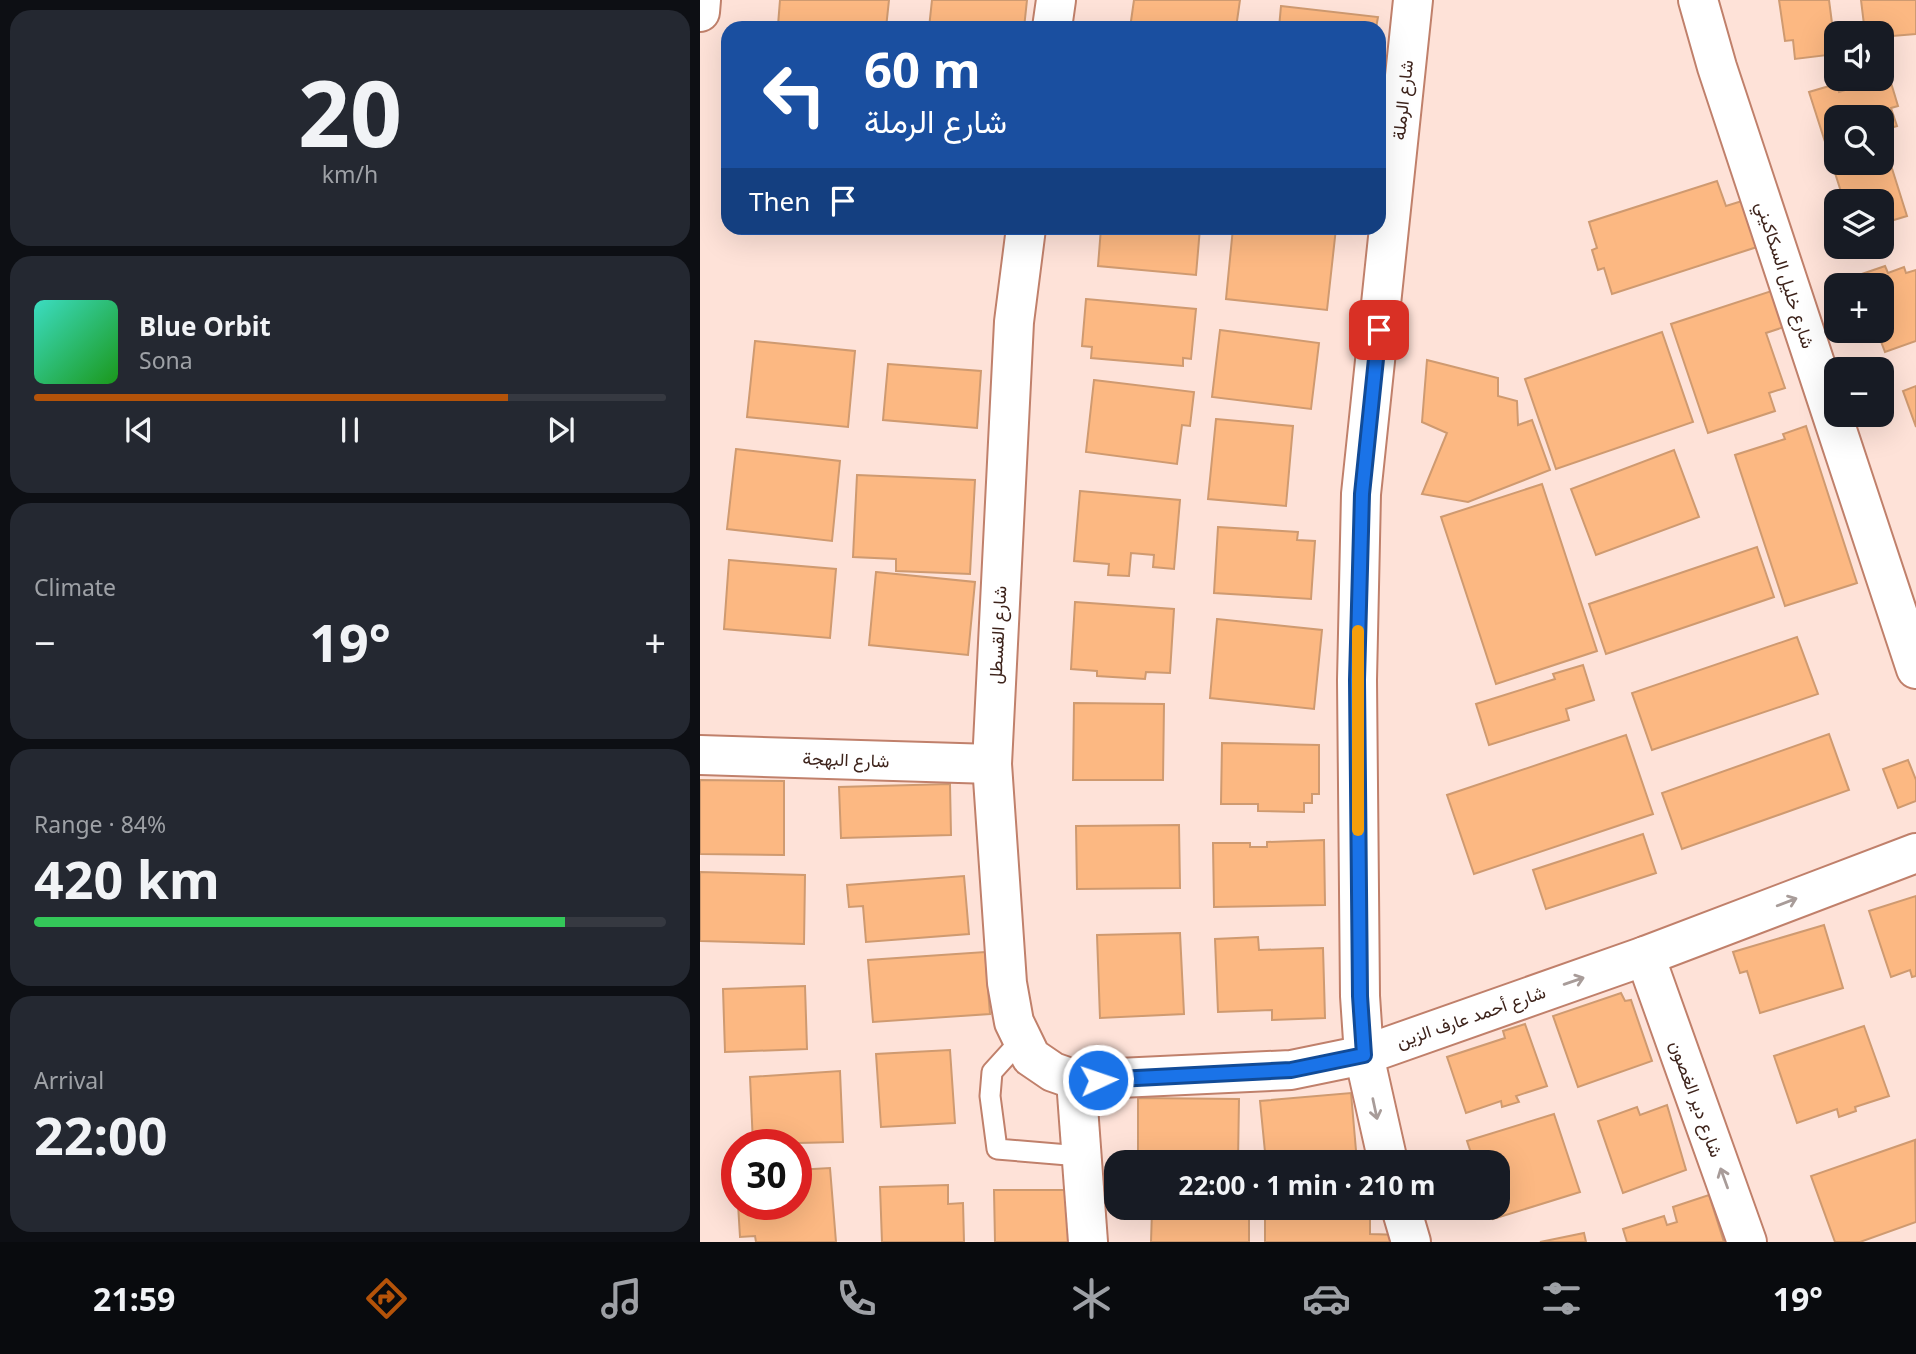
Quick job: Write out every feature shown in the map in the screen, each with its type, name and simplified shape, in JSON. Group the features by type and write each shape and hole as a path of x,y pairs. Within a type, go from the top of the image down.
{"street":[{"path":"700,12 701,0"},
{"path":"1053,21 1056,0"},
{"name":"شارع الرملة","path":"1385,1150 1364,1055 1360,996 1357,680 1362,494 1413,0"},
{"name":"شارع خليل السكاكيني","path":"1698,0 1717,67 1916,669"},
{"name":"شارع القسطل","path":"1021,1040 1013,1022 1007,983 992,765 1014,322 1025,235"},
{"name":"شارع البهجة","path":"700,755 992,765"},
{"name":"شارع أحمد عارف الزين","path":"1021,1040 1031,1057 1052,1072 1076,1080 1291,1070 1364,1055 1645,957 1916,853"},
{"name":"شارع دير الغصون","path":"1645,957 1747,1242"},
{"path":"1076,1080 1088,1242"},
{"path":"1405,1220 1411,1242"}],"lane":[{"path":"1021,1040 992,1072 990,1096 997,1149 1080,1156"}],"building":[{"path":"780,0 889,0 887,21 778,21"},
{"path":"932,0 1027,0 1025,21 930,21"},
{"path":"1134,0 1240,0 1237,21 1131,21"},
{"path":"1779,0 1829,0 1832,21 1824,21 1824,55 1795,59 1793,40 1785,41"},
{"path":"1861,0 1916,0 1916,34 1894,36 1894,21 1864,21"},
{"path":"1281,6 1378,17 1377,21 1280,21"},
{"path":"1824,88 1824,91 1894,91 1898,106 1824,105 1824,139 1809,92"},
{"path":"1836,175 1894,175 1907,216 1894,220 1894,189 1840,189"},
{"path":"1717,181 1726,206 1742,201 1757,247 1612,294 1604,268 1598,270 1592,250 1597,248 1589,222"},
{"path":"1100,235 1199,235 1196,275 1098,266"},
{"path":"1232,235 1335,235 1327,310 1226,299"},
{"path":"1885,266 1888,273 1865,273"},
{"path":"1904,267 1906,273 1916,270 1916,341 1885,352 1882,343 1894,343 1894,273 1888,273"},
{"path":"1784,287 1796,323 1766,333 1785,388 1769,393 1775,411 1708,433 1671,324"},
{"path":"1086,299 1196,309 1191,359 1183,358 1183,366 1091,358 1092,347 1082,346"},
{"path":"1220,330 1319,343 1311,409 1212,397"},
{"path":"1662,332 1693,422 1556,469 1525,379"},
{"path":"755,341 855,351 848,427 747,417"},
{"path":"1427,360 1498,378 1498,396 1517,401 1518,425 1532,420 1550,470 1468,502 1422,494 1447,433 1422,422"},
{"path":"888,364 981,371 977,428 883,420"},
{"path":"1094,380 1194,392 1190,426 1182,425 1177,464 1086,452"},
{"path":"1916,386 1916,427 1903,391"},
{"path":"1216,419 1293,426 1286,506 1208,499"},
{"path":"1806,426 1857,583 1785,606 1735,455 1785,439 1783,434"},
{"path":"736,449 840,461 832,541 727,529"},
{"path":"1674,450 1699,517 1596,555 1571,489"},
{"path":"857,475 975,480 970,574 896,571 896,559 853,557"},
{"path":"1542,484 1597,651 1496,684 1441,517"},
{"path":"1080,491 1180,500 1174,569 1153,567 1154,555 1131,553 1129,576 1108,575 1109,564 1074,561"},
{"path":"1218,527 1298,532 1297,540 1315,541 1311,599 1214,593"},
{"path":"1757,547 1774,597 1606,654 1589,604"},
{"path":"729,560 836,569 830,638 724,629"},
{"path":"876,572 975,582 968,655 869,645"},
{"path":"1075,602 1174,609 1170,673 1146,672 1145,679 1097,676 1097,671 1071,669"},
{"path":"1217,619 1322,630 1314,709 1210,698"},
{"path":"1797,637 1818,694 1652,750 1632,693"},
{"path":"1583,665 1594,700 1566,709 1569,720 1489,745 1476,704 1555,679 1553,674"},
{"path":"1074,703 1164,704 1163,780 1073,780"},
{"path":"1829,734 1849,790 1682,849 1662,793"},
{"path":"1626,735 1653,814 1474,874 1447,795"},
{"path":"1222,743 1319,745 1319,794 1312,794 1312,803 1304,803 1304,812 1258,811 1258,804 1221,804"},
{"path":"1908,760 1916,780 1916,801 1898,808 1883,769"},
{"path":"700,780 784,781 784,855 700,854"},
{"path":"950,784 951,835 841,838 839,787"},
{"path":"1179,825 1180,888 1077,889 1076,826"},
{"path":"1643,834 1656,873 1546,909 1533,870"},
{"path":"1324,840 1325,905 1214,907 1213,843 1250,843 1250,847 1267,847 1267,842"},
{"path":"700,872 805,875 804,944 700,941"},
{"path":"964,876 969,934 866,942 863,906 849,907 847,885"},
{"path":"1916,896 1916,976 1912,977 1910,970 1891,977 1869,911"},
{"path":"1824,925 1843,988 1760,1013 1747,971 1740,973 1733,952"},
{"path":"1180,933 1184,1014 1100,1018 1097,935"},
{"path":"1258,937 1259,950 1323,948 1325,1018 1272,1020 1272,1010 1218,1012 1215,939"},
{"path":"985,952 990,1014 873,1022 868,960"},
{"path":"805,986 807,1049 725,1052 723,989"},
{"path":"1621,993 1625,1001 1631,1000 1652,1061 1578,1087 1553,1016"},
{"path":"1525,1024 1547,1086 1516,1096 1519,1102 1502,1107 1501,1101 1466,1113 1447,1057 1505,1038 1503,1031"},
{"path":"1864,1026 1889,1096 1855,1107 1856,1111 1839,1117 1837,1109 1797,1123 1774,1056"},
{"path":"950,1050 955,1123 881,1127 876,1054"},
{"path":"840,1071 843,1142 812,1143 812,1129 752,1129 750,1077"},
{"path":"1351,1093 1356,1150 1265,1150 1260,1101"},
{"path":"1138,1098 1239,1099 1238,1150 1138,1150"},
{"path":"1667,1105 1686,1170 1623,1193 1598,1121 1637,1107 1640,1115"},
{"path":"1554,1114 1580,1192 1510,1214 1510,1150 1470,1150 1467,1141"},
{"path":"1915,1140 1916,1222 1860,1242 1835,1242 1811,1176"},
{"path":"830,1168 836,1242 756,1242 755,1236 740,1237 739,1220 812,1220 812,1169"},
{"path":"948,1185 948,1204 963,1203 964,1242 882,1242 880,1187"},
{"path":"994,1190 1073,1190 1073,1242 995,1242"},
{"path":"1709,1195 1724,1242 1627,1242 1623,1229 1664,1216 1667,1225 1677,1222 1673,1207"},
{"path":"1152,1220 1249,1220 1249,1242 1151,1242"},
{"path":"1265,1220 1370,1220 1370,1234 1403,1235 1403,1242 1265,1242"},
{"path":"1584,1233 1586,1242 1540,1242"}],"slow traffic":[{"path":"1358,631 1358,830"}],"route":[{"path":"1098,1080 1291,1070 1364,1055 1360,996 1357,680 1362,494 1379,330"}]}
